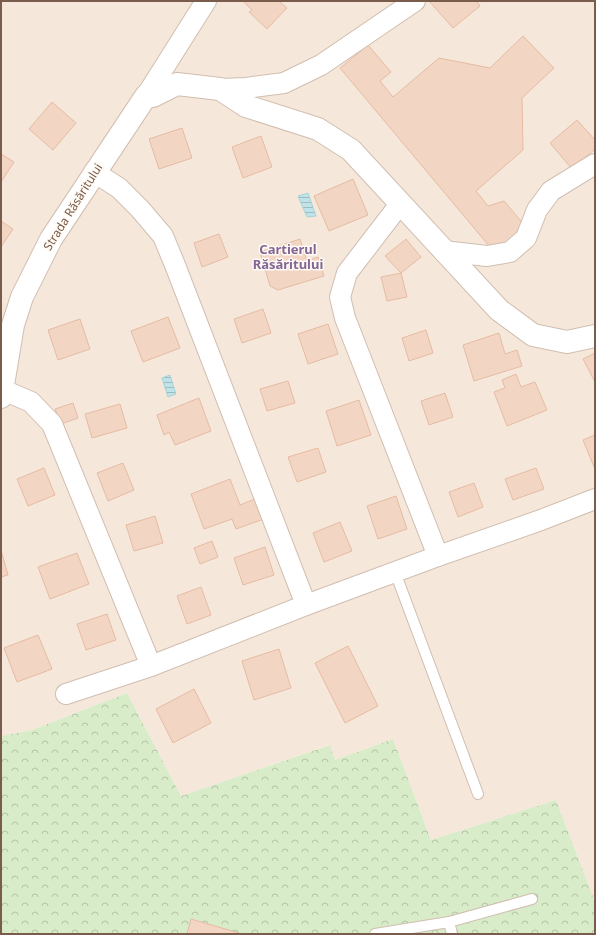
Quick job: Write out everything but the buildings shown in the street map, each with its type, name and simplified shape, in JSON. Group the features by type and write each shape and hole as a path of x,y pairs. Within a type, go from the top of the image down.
{"street":[{"path":"146,96 206,1"},
{"path":"146,96 153,96 177,84 220,89 246,88 284,83 321,65 415,1"},
{"path":"220,89 246,106 318,129 351,150 499,310 533,335 567,342 595,336"},
{"name":"Strada Răsăritului","path":"1,392 13,325 22,297 50,239 146,96"},
{"path":"443,251 487,256 510,252 526,238 537,210 551,191 595,164"},
{"path":"94,172 118,188 140,209 163,236 306,605"},
{"path":"400,204 347,272 340,297 345,318 438,556"},
{"path":"1,392 31,402 52,424 151,666"},
{"path":"66,694 151,666 306,605 595,499"}],"lane":[{"path":"395,572 478,794"},
{"path":"375,934 449,922 532,899"},
{"path":"449,922 452,934"}],"shaded area":[{"path":"1,1 595,1 595,902 556,800 431,840 393,739 335,760 329,745 181,796 127,693 32,730 1,736"}],"green space":[{"path":"127,693 181,796 330,745 335,760 393,739 431,840 556,800 595,902 595,934 1,934 1,736 32,730"}],"water":[{"path":"308,193 316,216 307,217 298,196"},
{"path":"170,375 176,394 168,397 162,378"}],"district":[{"name":"Cartierul Răsăritului","path":"288,256"}]}
